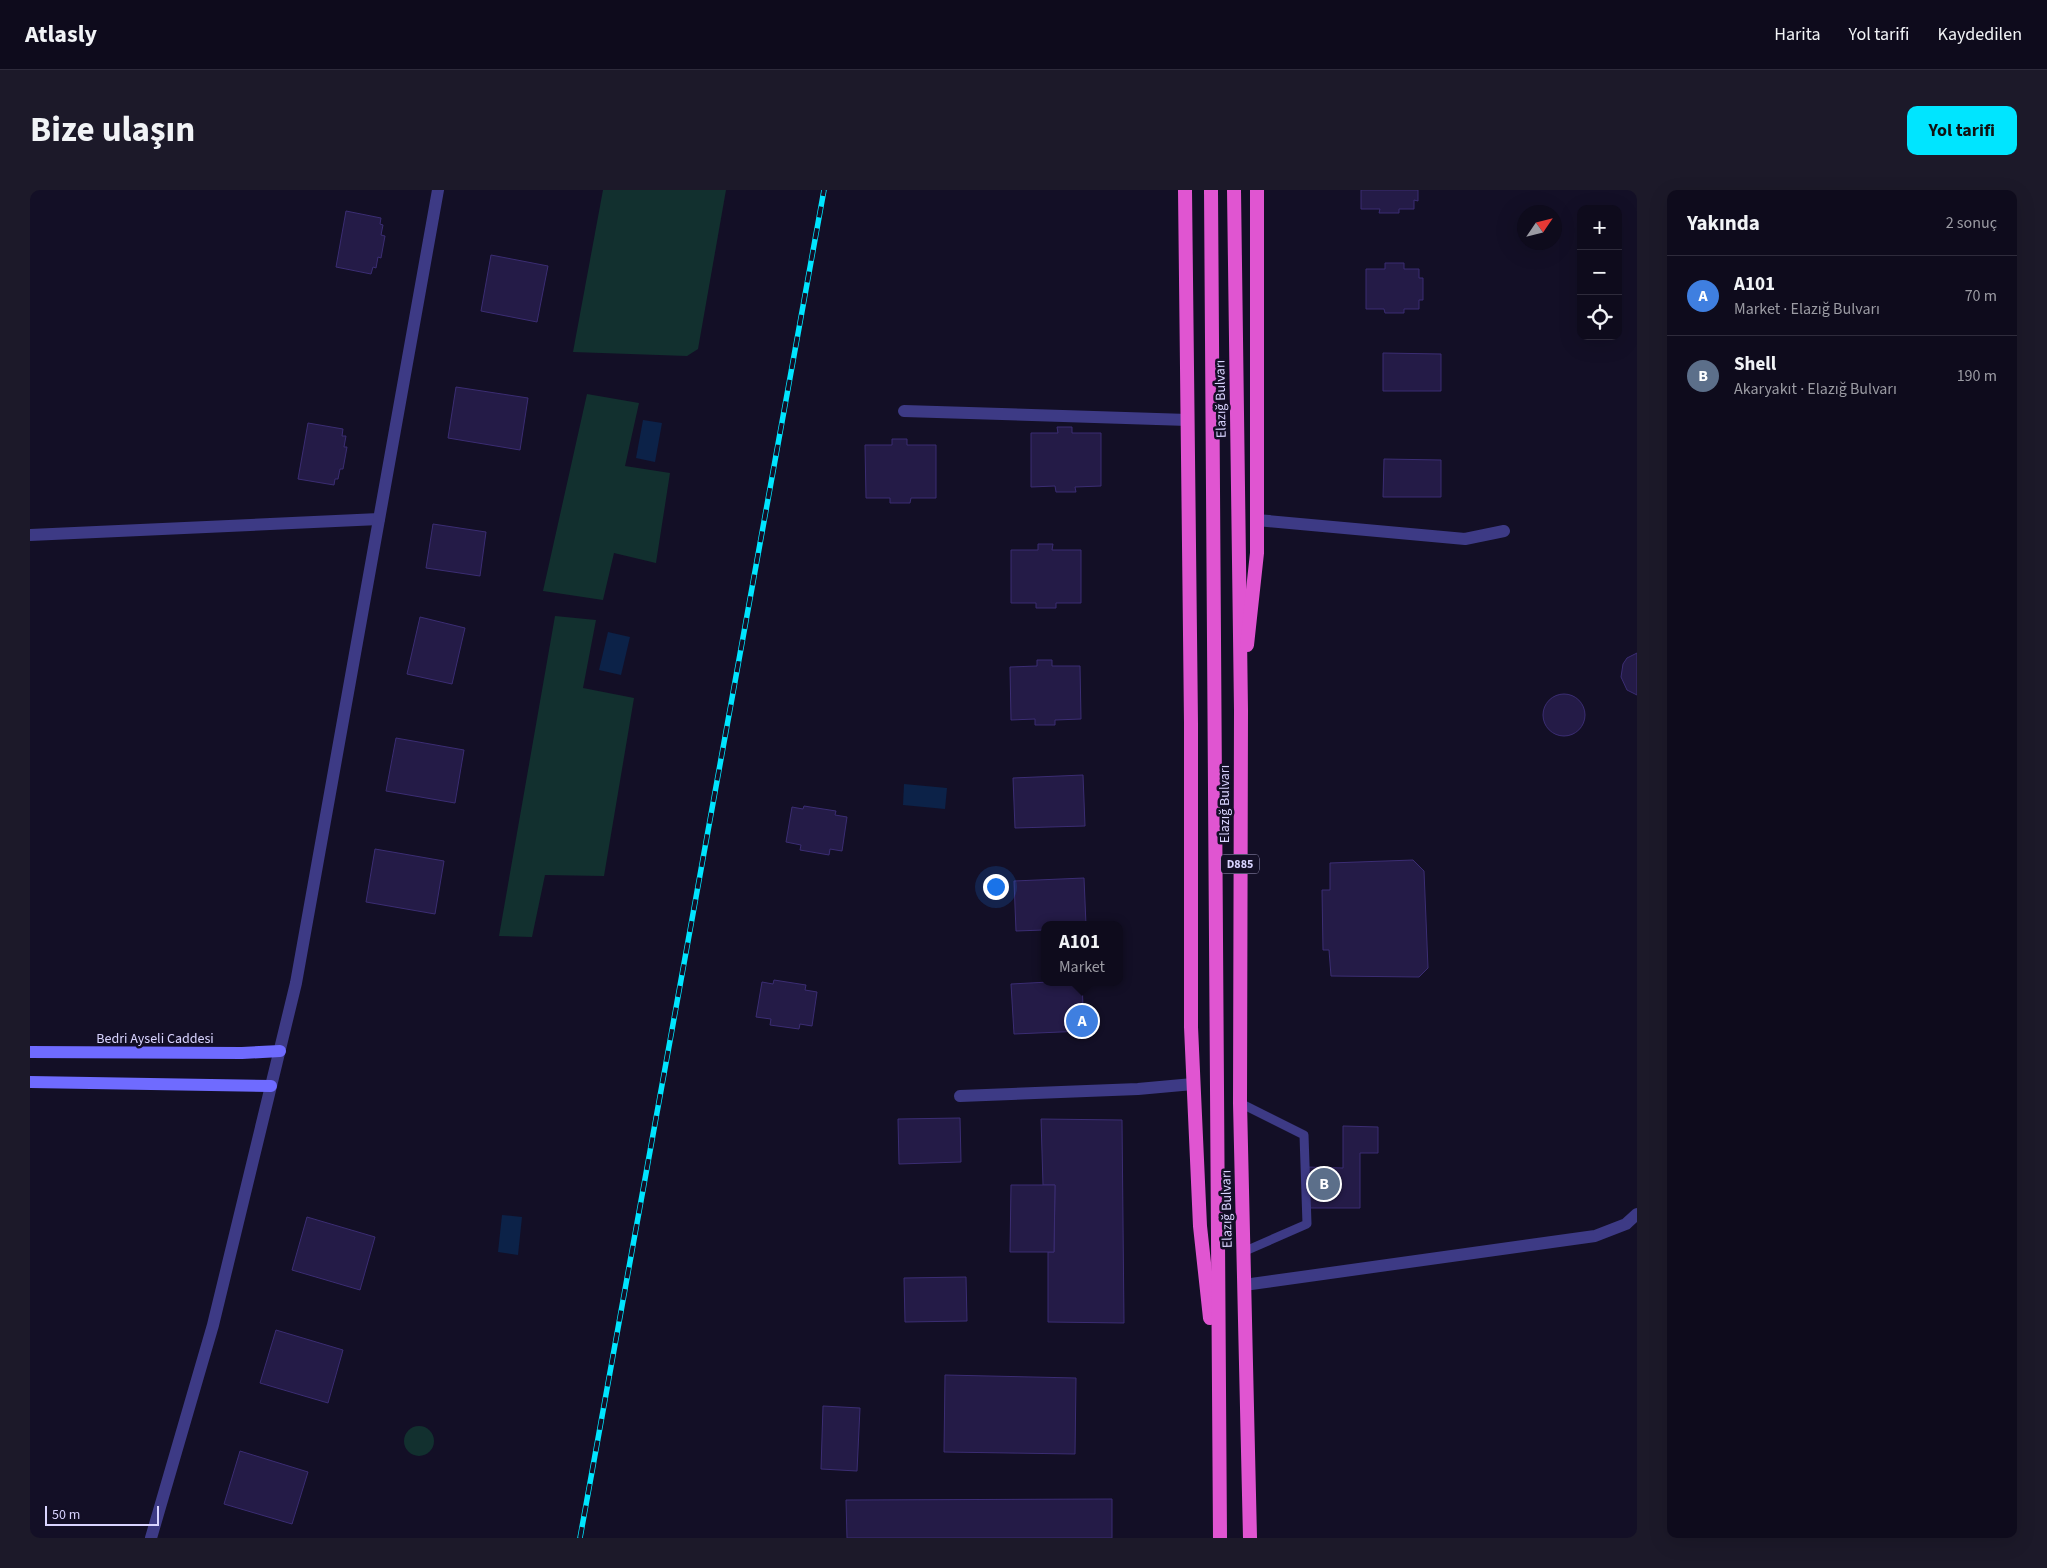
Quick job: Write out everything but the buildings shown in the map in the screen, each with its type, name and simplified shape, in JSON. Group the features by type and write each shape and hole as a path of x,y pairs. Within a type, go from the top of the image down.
{"highway":[{"path":"1185,190 1191,723 1191,1027 1200,1226 1218,1391"},
{"name":"Elazığ Bulvarı","path":"1211,190 1220,1538"},
{"name":"Elazığ Bulvarı","path":"1234,190 1240,710 1240,1103 1250,1538"},
{"path":"1240,710 1257,553 1257,190"}],"main road":[{"name":"Bedri Ayseli Caddesi","path":"30,1052 242,1053 280,1051"},
{"path":"30,1082 271,1086"}],"street":[{"path":"151,1538 213,1325 296,983 438,190"},
{"path":"904,410 1188,420"},
{"path":"30,535 379,519"},
{"path":"1257,520 1465,539 1504,531"},
{"path":"960,1096 1138,1089 1193,1084"},
{"path":"1244,1286 1595,1236 1626,1224 1637,1214"}],"lane":[{"path":"1240,1103 1304,1135 1307,1224 1243,1252"}],"green space":[{"path":"603,190 726,190 698,349 687,356 573,352"},
{"path":"587,394 639,403 625,466 670,473 656,563 614,553 603,600 543,591"},
{"path":"555,616 596,620 583,688 634,698 604,876 545,875 532,937 499,936"},
{"path":"419,1426 430,1430 434,1441 430,1452 419,1456 408,1452 404,1441 408,1430"}],"water":[{"path":"643,420 662,423 655,462 636,458"},
{"path":"608,632 630,637 621,675 599,670"},
{"path":"904,784 947,788 945,809 903,805"},
{"path":"502,1215 522,1217 518,1255 498,1252"}],"railway":[{"path":"580,1538 824,190"}],"place":[{"name":"A101","path":"1082,1021"},
{"name":"Shell","path":"1324,1184"}]}
